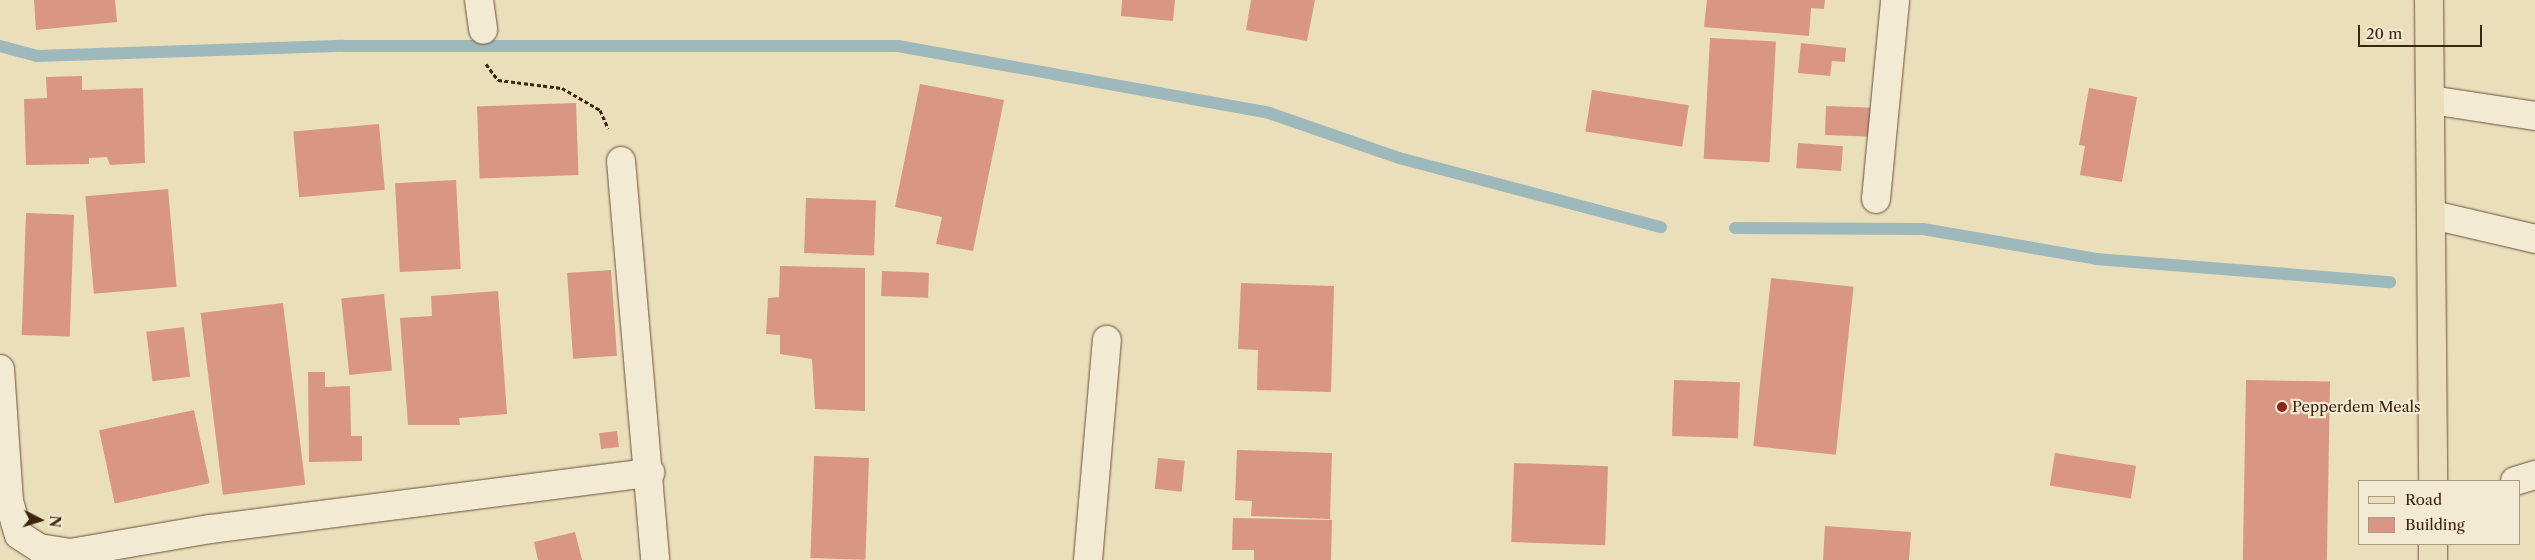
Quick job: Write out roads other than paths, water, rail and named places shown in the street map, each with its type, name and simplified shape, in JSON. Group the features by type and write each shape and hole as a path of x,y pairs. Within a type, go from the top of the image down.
{"main road":[{"path":"2429,0 2433,214 2433,480"},
{"path":"2433,545 2433,560"}],"street":[{"path":"479,0 483,30"},
{"path":"1876,200 1896,0"},
{"path":"2431,100 2535,116"},
{"path":"621,161 650,473 654,560"},
{"path":"2433,214 2535,239"},
{"path":"1088,560 1108,340"},
{"path":"0,369 10,501 19,535 39,548 72,553 329,512 650,473"},
{"path":"2518,480 2535,475"}],"waterway":[{"path":"0,46 37,56 343,46 898,46 1269,113 1399,158 1661,227"},
{"path":"1735,228 1923,229 2096,259 2390,282"}],"place":[{"name":"Pepperdem Meals","path":"2282,407"}]}
